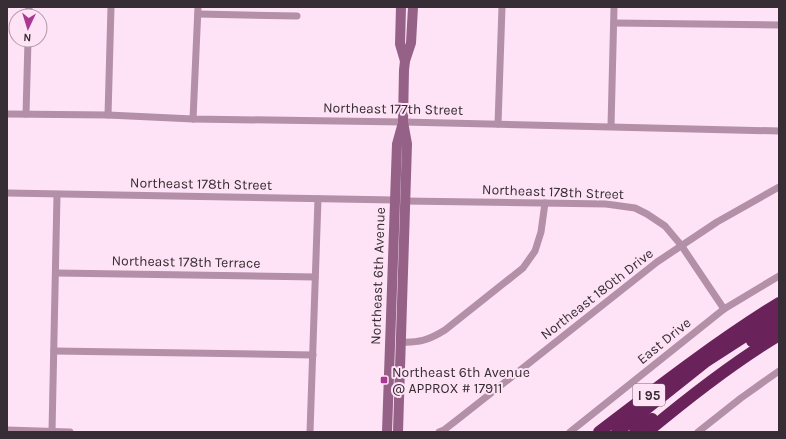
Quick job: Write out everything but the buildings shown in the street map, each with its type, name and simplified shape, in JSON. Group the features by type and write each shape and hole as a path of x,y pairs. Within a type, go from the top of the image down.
{"highway":[{"name":"I 95","path":"599,432 698,357 779,302"},
{"path":"616,432 706,362 779,314"},
{"path":"629,432 710,368 779,324"},
{"name":"I 95","path":"647,432 749,354 779,335"},
{"path":"635,432 656,415 673,411"}],"main road":[{"name":"Northeast 6th Avenue","path":"401,7 400,44 405,60"},
{"name":"Northeast 6th Avenue","path":"398,432 400,342 400,201 397,144 403,122 405,60 411,43 413,7"},
{"name":"Northeast 6th Avenue","path":"387,432 400,201"}],"street":[{"path":"108,115 112,7"},
{"path":"498,124 502,7"},
{"path":"611,126 614,7"},
{"path":"192,119 198,11 297,16"},
{"path":"614,23 779,25"},
{"path":"26,114 28,48"},
{"name":"Northeast 177th Street","path":"7,114 108,115 192,119 611,126 779,131"},
{"name":"Northeast 180th Drive","path":"439,432 444,430 462,416 657,262 717,222 779,187"},
{"name":"Northeast 178th Street","path":"7,193 606,204 635,208 659,220 665,226 681,245 724,309"},
{"path":"52,432 57,195"},
{"path":"310,432 318,199"},
{"path":"400,342 416,342 432,338 445,330 523,268 535,252 541,232 545,203"},
{"name":"Northeast 178th Terrace","path":"56,273 315,277"},
{"name":"East Drive","path":"570,432 724,309 779,276"},
{"path":"54,351 313,355"},
{"path":"698,432 741,398 779,371"},
{"path":"7,430 70,432"}],"place":[{"name":"Northeast 6th Avenue @ APPROX # 17911","path":"384,380"}]}
